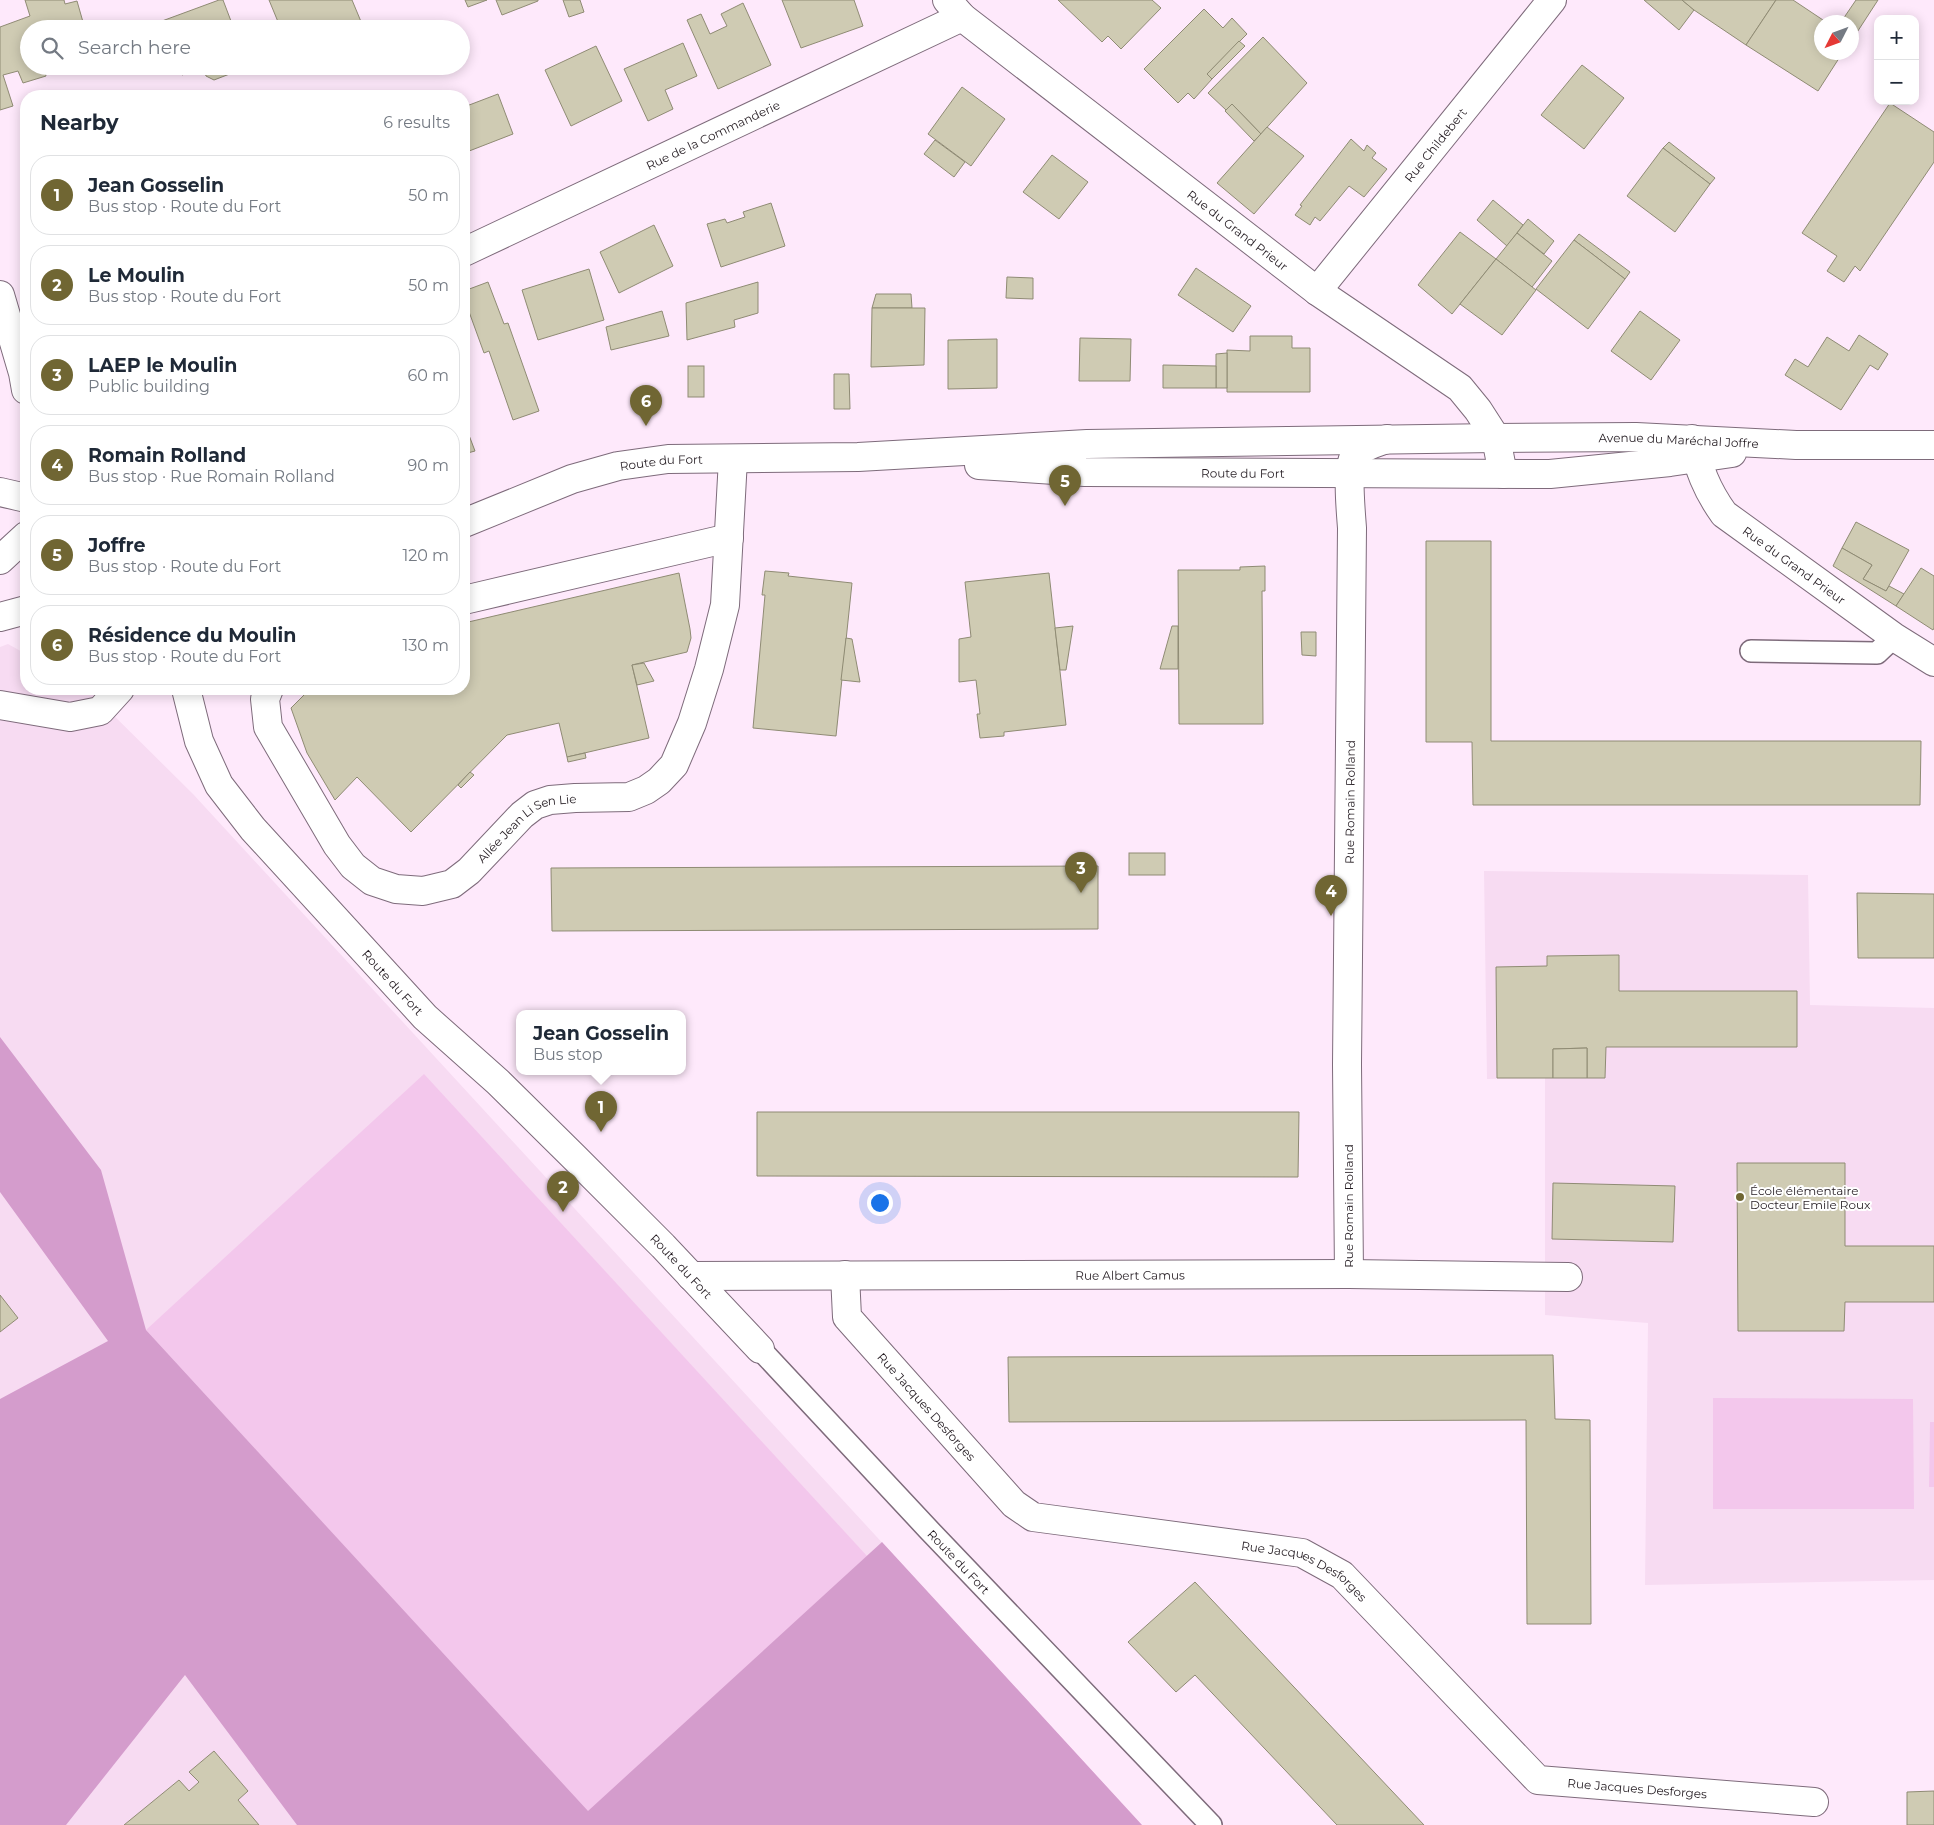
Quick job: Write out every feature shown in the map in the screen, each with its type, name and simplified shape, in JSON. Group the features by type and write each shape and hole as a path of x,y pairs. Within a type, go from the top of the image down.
{"street":[{"name":"Rue Childebert","path":"1317,291 1552,0"},
{"name":"Rue du Grand Prieur","path":"954,8 1317,291 1460,388 1478,410 1496,438 1503,474"},
{"name":"Rue de la Commanderie","path":"470,249 954,8"},
{"path":"0,295 20,364"},
{"name":"Avenue du Maréchal Joffre","path":"1561,437 1636,436 1695,448 1796,445 1934,445"},
{"name":"Route du Fort","path":"470,519 572,479 618,466 668,459 858,457 1087,444 1561,437"},
{"name":"Rue Romain Rolland","path":"1349,1274 1348,1056 1351,474 1352,459 1356,453 1387,439"},
{"name":"Rue du Grand Prieur","path":"1695,448 1700,470 1711,496 1724,514 1894,637 1934,662"},
{"name":"Avenue du Maréchal Joffre","path":"1626,467 1695,448"},
{"name":"Route du Fort","path":"858,457 1085,472 1503,474 1584,472 1626,467"},
{"name":"Allée Jean Li Sen Lie","path":"266,695 264,699 268,727 337,844 353,866 372,881 396,889 423,891 452,884 470,871 522,815 535,805 550,800 629,797 646,790 659,781 674,765 692,723 709,669 725,605 733,459"},
{"path":"0,492 20,497"},
{"path":"470,599 729,538"},
{"path":"0,560 20,542"},
{"path":"0,617 20,612"},
{"path":"0,705 70,717 100,711 115,695"},
{"name":"Route du Fort","path":"188,695 199,741 219,785 253,828 425,1017 498,1082 663,1246 760,1349"},
{"name":"Rue Albert Camus","path":"691,1276 1349,1274 1568,1277"},
{"name":"Rue Jacques Desforges","path":"845,1275 847,1318 1014,1504 1033,1517 1302,1553 1342,1575 1538,1780 1814,1802"}],"lane":[{"path":"1751,651 1877,654 1894,637"},
{"name":"Route du Fort","path":"760,1349 928,1529 1211,1825"}],"shaded area":[{"path":"8,644 20,651 20,695 93,695 193,794 1142,1825 0,1825 0,647"},
{"name":"École élémentaire Docteur Emile Roux","path":"1484,871 1808,875 1810,1005 1934,1008 1934,1580 1645,1585 1648,1323 1545,1315 1545,1078 1487,1079"},
{"path":"0,1037 101,1170 146,1330 588,1811 882,1542 1142,1825 297,1825 185,1675 66,1825 0,1825 0,1399 108,1341 0,1192"},
{"path":"424,1074 867,1556 588,1812 146,1330"},
{"path":"1713,1398 1913,1399 1914,1509 1713,1509"},
{"path":"1930,1422 1934,1422 1934,1487 1929,1487"}],"building":[{"path":"25,0 64,0 65,4 77,1 82,20 20,20 20,75 46,76 23,83 18,71 3,75 13,106 0,110 0,27 30,16"},
{"path":"223,0 231,20 165,20"},
{"path":"269,0 352,0 360,20 277,20"},
{"path":"465,0 487,0 468,7"},
{"path":"496,0 538,0 538,1 502,15"},
{"path":"563,0 580,0 584,12 569,17"},
{"path":"782,0 854,0 863,26 801,48"},
{"path":"1058,0 1152,0 1161,8 1121,49 1108,36 1102,42"},
{"path":"1644,0 1682,0 1694,10 1679,30"},
{"path":"1682,0 1776,0 1746,45"},
{"path":"1776,0 1793,0 1816,15 1814,60 1838,60 1818,91 1746,45"},
{"path":"1856,0 1878,0 1859,29 1859,15 1846,15"},
{"path":"743,3 771,65 718,89 687,20 701,14 710,34 727,26 721,14"},
{"path":"1204,9 1223,28 1232,18 1247,34 1207,74 1212,79 1194,99 1188,93 1178,103 1144,69"},
{"path":"1263,37 1307,83 1261,134 1232,104 1226,110 1208,93"},
{"path":"1239,41 1245,46 1212,79 1207,74"},
{"path":"683,43 697,76 665,90 673,109 648,121 624,69"},
{"path":"596,46 622,101 571,126 545,70"},
{"path":"1582,65 1624,98 1584,149 1541,115"},
{"path":"206,75 227,75 214,80"},
{"path":"962,87 1005,119 971,166 928,134"},
{"path":"498,94 513,134 470,151 470,105"},
{"path":"1232,104 1261,134 1254,141 1225,111"},
{"path":"1889,105 1893,105 1934,132 1934,162 1860,271 1855,266 1844,282 1827,271 1837,256 1802,233"},
{"path":"1267,127 1304,156 1254,214 1217,183"},
{"path":"1351,139 1364,151 1367,145 1376,153 1372,158 1387,169 1364,197 1349,186 1320,221 1315,217 1310,225 1295,215 1302,206 1300,205"},
{"path":"935,140 965,162 954,177 924,154"},
{"path":"1669,142 1715,178 1710,184 1663,148"},
{"path":"1663,148 1710,184 1675,232 1627,196"},
{"path":"1052,155 1088,182 1059,219 1023,192"},
{"path":"1493,200 1523,225 1507,246 1477,220"},
{"path":"771,203 785,246 721,267 707,224 725,219 727,223 745,217 743,212"},
{"path":"1528,219 1554,241 1544,254 1517,233"},
{"path":"654,225 673,266 619,293 600,252"},
{"path":"1460,232 1496,259 1452,314 1418,285"},
{"path":"1517,233 1552,261 1532,287 1496,259"},
{"path":"1579,234 1630,272 1625,279 1574,240"},
{"path":"1574,240 1625,279 1588,329 1536,289"},
{"path":"1496,259 1536,290 1502,335 1460,304"},
{"path":"1196,268 1251,306 1233,332 1178,295"},
{"path":"589,269 604,320 538,340 522,290"},
{"path":"1007,277 1033,278 1033,299 1006,298"},
{"path":"488,282 504,324 508,323 539,411 513,420 489,351 484,353 470,314 470,289"},
{"path":"758,282 758,313 734,320 735,327 687,340 686,303"},
{"path":"876,294 911,294 912,308 872,308"},
{"path":"872,308 925,308 924,365 871,367"},
{"path":"662,311 669,336 611,350 606,327"},
{"path":"1640,311 1680,340 1651,380 1611,351"},
{"path":"1859,335 1888,354 1878,370 1870,365 1841,410 1785,375 1795,359 1808,367 1827,337 1849,351"},
{"path":"1250,336 1292,336 1292,348 1310,348 1310,392 1227,392 1227,350 1250,351"},
{"path":"1080,338 1131,339 1130,381 1079,381"},
{"path":"997,339 997,388 948,389 948,340"},
{"path":"1227,353 1227,388 1216,388 1216,354"},
{"path":"1163,365 1216,366 1216,388 1163,388"},
{"path":"688,366 704,366 704,397 688,397"},
{"path":"834,374 849,374 850,409 834,409"},
{"path":"470,438 475,451 470,452"},
{"path":"1856,522 1909,550 1886,591 1863,579 1872,565 1842,548"},
{"path":"1426,541 1491,541 1491,741 1921,741 1920,805 1473,805 1472,742 1426,742"},
{"path":"1842,548 1872,565 1863,579 1886,591 1889,586 1904,594 1896,606 1833,566"},
{"path":"1265,566 1265,591 1262,591 1263,724 1179,724 1178,570 1240,570 1240,567"},
{"path":"1921,568 1934,576 1933,630 1896,606"},
{"path":"765,571 789,573 788,576 852,583 836,736 753,728 765,595 762,595"},
{"path":"679,573 691,638 687,652 632,665 649,738 567,757 559,723 507,735 411,832 357,777 335,800 307,753 291,708 304,695 470,695 470,622"},
{"path":"1049,573 1066,725 1004,732 1004,736 980,738 977,714 980,714 976,680 959,682 959,639 971,637 965,582"},
{"path":"1073,626 1066,670 1060,670 1055,628"},
{"path":"1172,626 1178,626 1178,669 1160,669"},
{"path":"1301,632 1316,632 1316,656 1302,655"},
{"path":"846,638 852,639 860,682 841,680"},
{"path":"644,663 654,681 637,685 632,665"},
{"path":"585,753 586,758 568,762 567,757"},
{"path":"470,772 474,775 461,788 458,785"},
{"path":"1129,853 1165,853 1165,875 1129,875"},
{"path":"1098,866 1098,929 552,931 551,868"},
{"path":"1857,893 1934,894 1934,958 1858,958"},
{"path":"1619,955 1619,991 1797,991 1797,1047 1606,1047 1605,1078 1587,1078 1587,1048 1553,1049 1553,1078 1497,1078 1496,967 1547,966 1547,956"},
{"path":"1587,1048 1587,1078 1553,1078 1553,1049"},
{"path":"757,1112 1299,1112 1298,1177 757,1176"},
{"path":"1737,1163 1845,1163 1845,1246 1934,1246 1934,1302 1845,1302 1844,1331 1738,1331"},
{"path":"1553,1183 1675,1186 1673,1242 1552,1239"},
{"path":"0,1295 18,1318 0,1332"},
{"path":"1553,1355 1555,1419 1590,1420 1591,1624 1527,1624 1526,1420 1009,1422 1008,1357"},
{"path":"1195,1582 1424,1825 1337,1825 1195,1675 1176,1692 1128,1642"},
{"path":"214,1751 248,1791 238,1800 259,1825 124,1825 179,1780 189,1791 199,1782 189,1772"},
{"path":"1934,1791 1934,1825 1907,1825 1907,1792"}],"place":[{"name":"Résidence du Moulin","path":"646,426"},
{"name":"Joffre","path":"1065,506"},
{"name":"LAEP le Moulin","path":"1081,893"},
{"name":"Romain Rolland","path":"1331,916"},
{"name":"Jean Gosselin","path":"601,1132"},
{"name":"École élémentaire Docteur Emile Roux","path":"1740,1197"},
{"name":"Le Moulin","path":"563,1212"}]}
